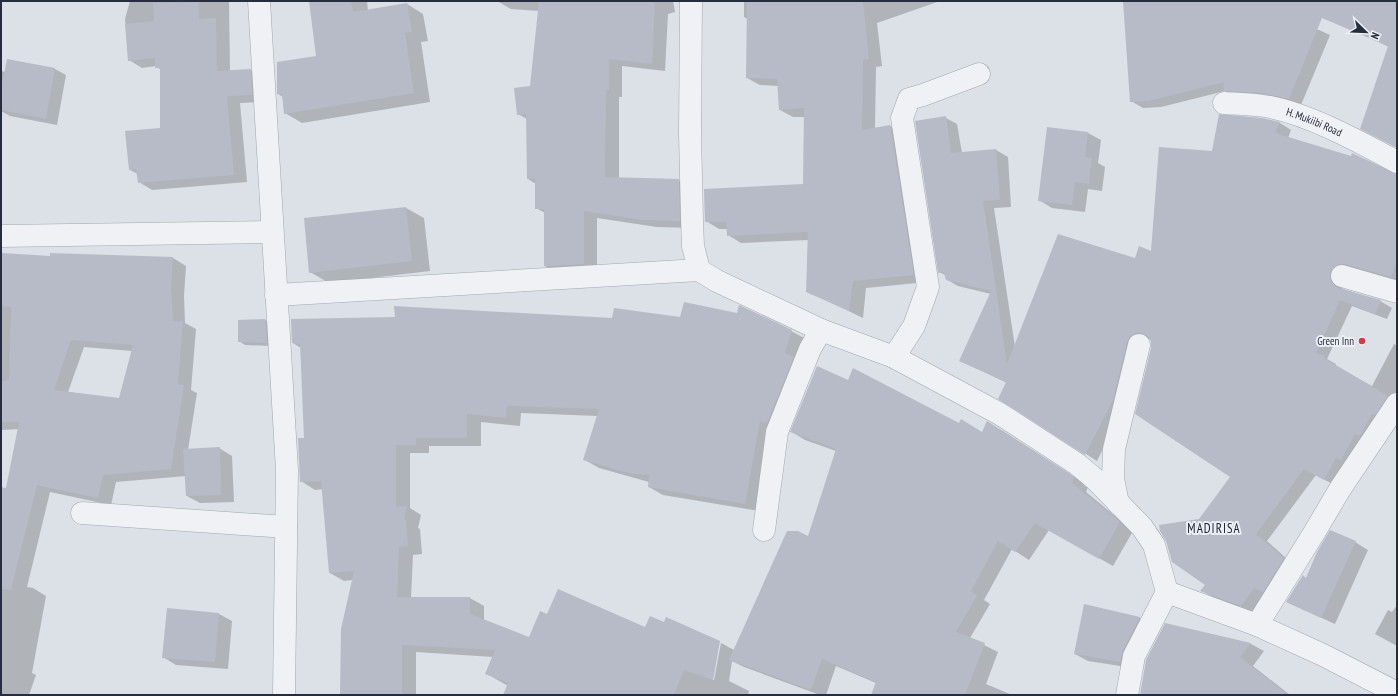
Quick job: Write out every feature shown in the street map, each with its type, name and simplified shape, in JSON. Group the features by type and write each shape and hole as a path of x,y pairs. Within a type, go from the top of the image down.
{"street":[{"path":"259,1 287,470 284,695"},
{"path":"692,1 690,133 692,220 693,246 699,270"},
{"path":"894,357 914,326 928,287 902,118 909,99 923,96 979,74"},
{"name":"H. Mukiibi Road","path":"1224,103 1264,106 1312,120 1397,162"},
{"path":"1,236 272,232"},
{"path":"276,295 699,270 718,281 821,330 894,357 1022,427 1077,464 1142,527 1154,545 1167,592 1134,656 1127,695"},
{"path":"1342,276 1397,292"},
{"path":"764,530 777,432 810,349 821,330"},
{"path":"1118,503 1114,479 1114,449 1139,345"},
{"path":"1257,624 1340,489 1397,404"},
{"path":"82,513 286,527"},
{"path":"1167,592 1257,624 1323,655 1397,693"}],"building":[{"path":"309,1 351,1 353,12 407,3 412,32 405,33 414,93 284,114 282,94 277,94 277,62 316,56"},
{"path":"539,1 655,1 652,64 609,59 609,90 606,90 605,177 679,179 680,221 642,220 584,211 584,264 544,266 544,209 535,209 535,179 527,179 526,114 517,115 514,88 530,86"},
{"path":"747,1 863,1 869,59 863,60 862,130 890,125 914,275 853,281 849,311 806,292 808,232 727,236 726,222 705,222 704,189 803,184 804,108 779,110 777,79 746,78"},
{"path":"1123,1 1397,1 1397,148 1360,129 1388,46 1322,18 1289,99 1260,93 1223,91 1224,82 1149,101 1130,102"},
{"path":"199,2 199,19 216,18 217,71 251,69 252,95 227,96 234,175 138,183 136,169 129,170 125,131 160,128 160,68 155,68 155,58 128,61 125,24 154,21 153,3"},
{"path":"7,59 55,68 46,119 1,110 1,89"},
{"path":"1219,114 1262,118 1280,122 1275,133 1351,156 1352,153 1397,174 1397,261 1391,277 1345,264 1339,264 1334,267 1330,273 1330,279 1338,288 1381,300 1375,314 1340,300 1316,353 1325,356 1324,358 1388,396 1375,415 1372,414 1360,436 1355,434 1341,460 1336,458 1324,480 1304,469 1256,534 1284,558 1263,592 1254,588 1241,606 1200,591 1205,585 1172,562 1166,541 1160,531 1159,525 1199,519 1230,477 1135,414 1151,348 1151,341 1147,336 1142,333 1136,333 1130,336 1127,342 1113,400 1085,455 998,399 1006,382 959,361 991,291 946,280 944,272 938,273 915,121 946,116 951,153 996,149 1000,200 983,201 1007,364 1058,234 1135,258 1139,246 1151,251 1159,147 1212,151"},
{"path":"1047,127 1088,132 1085,157 1092,158 1089,184 1075,182 1072,205 1038,201"},
{"path":"406,207 412,261 309,273 304,218"},
{"path":"2,253 50,256 50,253 173,257 171,288 173,321 183,321 178,384 184,385 171,469 103,475 98,498 37,485 11,590 1,589 1,487 6,488 19,422 1,422 1,381 9,380 11,307 1,306","holes":["71,340 133,345 119,398 54,390"]},
{"path":"684,302 737,313 739,305 792,330 785,353 794,357 767,423 760,421 745,504 648,487 649,475 632,474 583,460 599,409 507,406 506,418 467,414 467,438 416,438 416,445 396,445 396,507 407,506 404,519 406,520 408,546 399,547 397,597 470,597 470,614 529,637 540,611 547,614 558,589 645,627 650,616 664,622 666,617 720,641 713,680 684,670 674,695 503,695 508,683 485,674 495,650 402,645 402,695 340,695 341,629 354,571 329,573 321,481 300,482 298,438 304,438 300,344 292,343 291,319 395,317 394,306 612,318 614,308 680,317"},
{"path":"265,319 267,343 238,342 238,320"},
{"path":"817,366 848,380 853,368 959,423 961,419 982,432 987,421 1070,474 1074,478 1072,483 1120,522 1099,559 1035,523 1015,552 998,541 971,591 977,595 956,632 985,643 965,695 871,695 876,682 822,659 811,690 729,660 787,531 798,531 808,536 836,449 790,432"},
{"path":"220,447 221,495 186,496 183,449"},
{"path":"1330,530 1356,541 1321,618 1286,602 1303,575 1306,578 1317,552"},
{"path":"1084,604 1140,617 1123,650 1120,662 1074,654"},
{"path":"167,608 219,613 215,662 162,658"},
{"path":"1165,623 1251,643 1240,657 1288,695 1140,695 1146,660"}],"place":[{"name":"Green Inn","path":"1362,341"}],"district":[{"name":"MADIRISA","path":"1214,528"}]}
